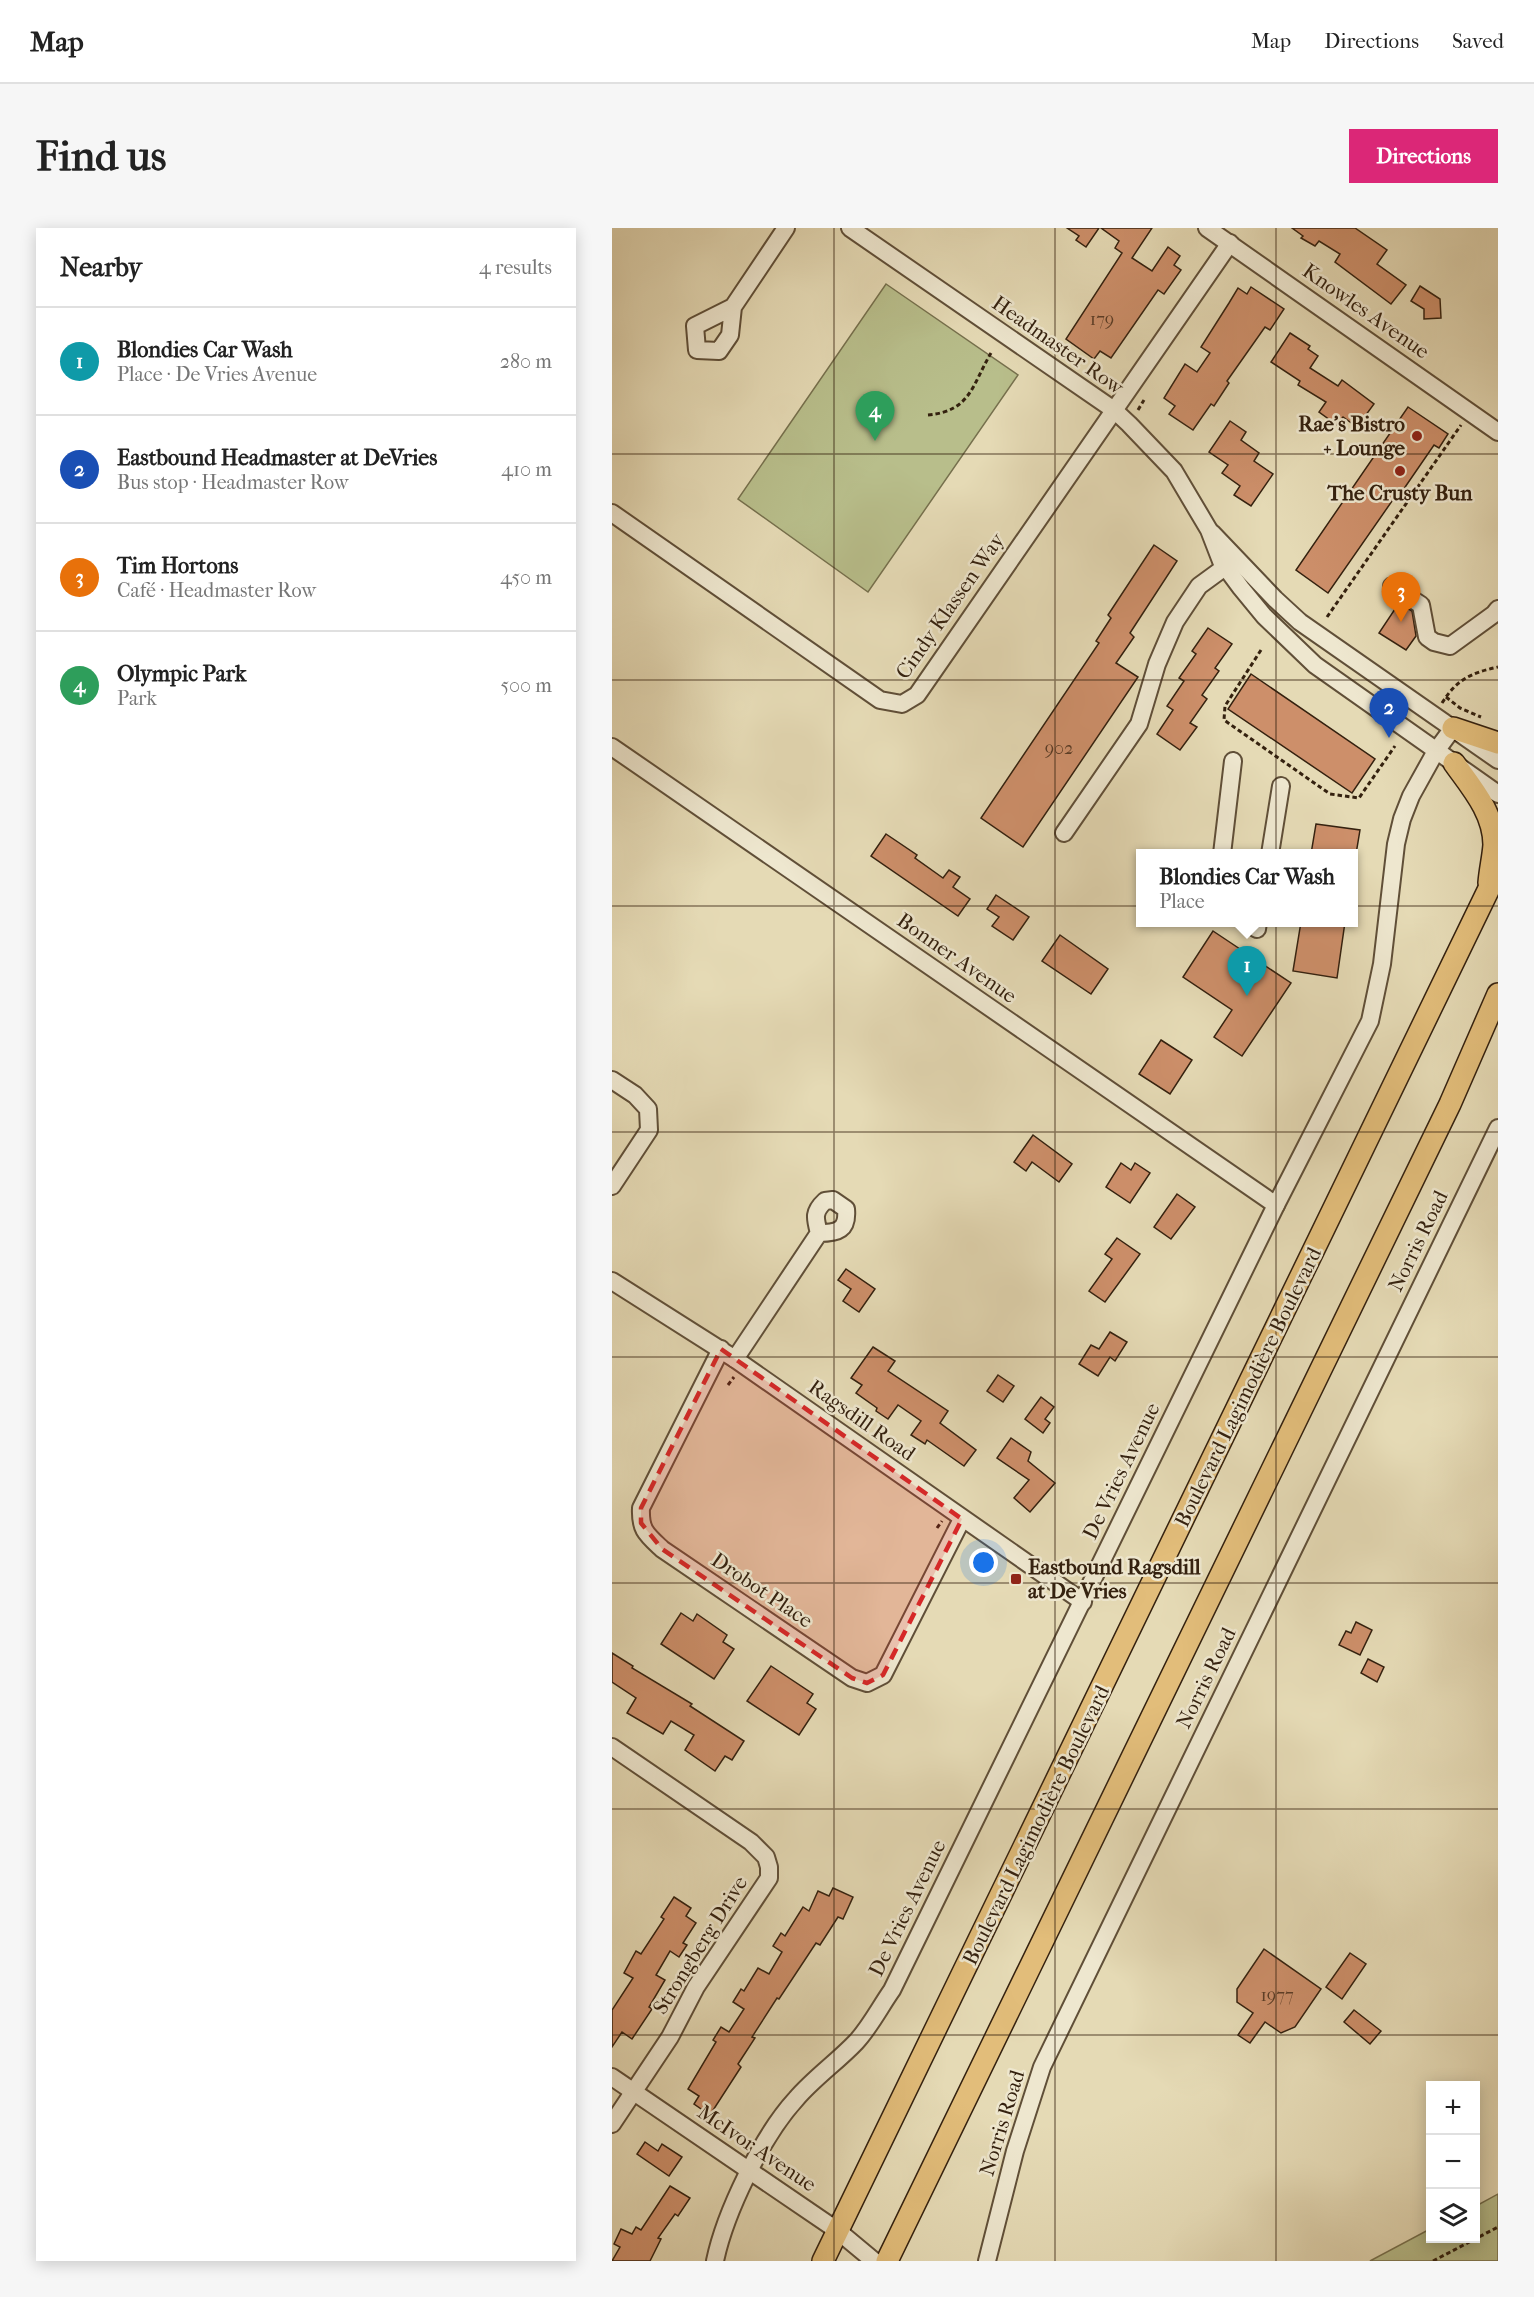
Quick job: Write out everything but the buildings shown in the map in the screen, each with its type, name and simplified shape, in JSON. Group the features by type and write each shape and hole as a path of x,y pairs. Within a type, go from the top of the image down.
{"main road":[{"path":"1453,728 1498,743"},
{"path":"1454,763 1479,796 1492,825 1494,846 1487,896"},
{"name":"Boulevard Lagimodière Boulevard","path":"823,2261 1498,870"},
{"path":"887,2261 1450,1104 1498,994"}],"street":[{"path":"733,307 786,228"},
{"name":"Headmaster Row","path":"850,228 1114,410 1173,471 1263,616 1314,665 1498,794"},
{"name":"Knowles Avenue","path":"1207,228 1498,432"},
{"name":"Cindy Klassen Way","path":"612,513 880,700 902,704 917,695 1230,243"},
{"path":"1064,833 1139,724 1157,664 1175,622 1199,586 1230,561"},
{"name":"Headmaster Row","path":"1230,561 1300,622 1498,760"},
{"path":"1392,586 1421,605 1427,637 1442,645 1450,646 1498,609"},
{"path":"1332,677 1347,655"},
{"name":"De Vries Avenue","path":"714,2261 749,2170 773,2129 796,2099 857,2041 892,1990 1276,1205 1370,1022 1382,964 1398,836 1411,796 1436,751 1453,728"},
{"name":"Bonner Avenue","path":"612,747 1276,1205"},
{"path":"1223,849 1233,761"},
{"path":"1271,849 1281,786"},
{"path":"612,1080 635,1095 648,1108 650,1130 612,1186"},
{"name":"Norris Road","path":"987,2261 1015,2151 1042,2067 1498,1128"},
{"path":"735,1359 819,1233"},
{"name":"Ragsdill Road","path":"612,1281 721,1349 1083,1602"},
{"name":"Drobot Place","path":"721,1349 641,1508 640,1523 647,1536 662,1549 852,1678 867,1683 883,1675 962,1519"},
{"name":"Strongberg Drive","path":"612,1747 751,1842 766,1857 769,1867 769,1878 758,1897 696,1987 670,2037 633,2092"},
{"name":"McIvor Avenue","path":"612,2077 838,2231 874,2261"},
{"path":"612,2124 633,2092"}],"path":[{"path":"928,415 946,413 968,396 991,353"},
{"path":"1327,617 1470,412"},
{"path":"1261,650 1224,706 1224,720 1330,794 1359,798 1395,746"},
{"path":"1435,715 1460,681 1473,673 1498,667"},
{"path":"1446,698 1460,708 1485,719"},
{"path":"1433,2261 1498,2227"}],"highlighted area":[{"path":"721,1349 962,1519 883,1675 867,1683 852,1678 662,1549 641,1523 641,1508"}],"green space":[{"path":"886,284 1018,375 868,592 738,499"},
{"path":"1498,2194 1498,2261 1370,2261 1426,2231 1426,2243 1480,2243 1480,2204"}],"place":[{"name":"Rae's Bistro + Lounge","path":"1417,436"},
{"name":"Olympic Park","path":"875,441"},
{"name":"The Crusty Bun","path":"1400,471"},
{"name":"Tim Hortons","path":"1401,622"},
{"name":"Eastbound Headmaster at DeVries","path":"1389,738"},
{"name":"Blondies Car Wash","path":"1247,996"},
{"name":"Eastbound Ragsdill at De Vries","path":"1016,1579"}]}
